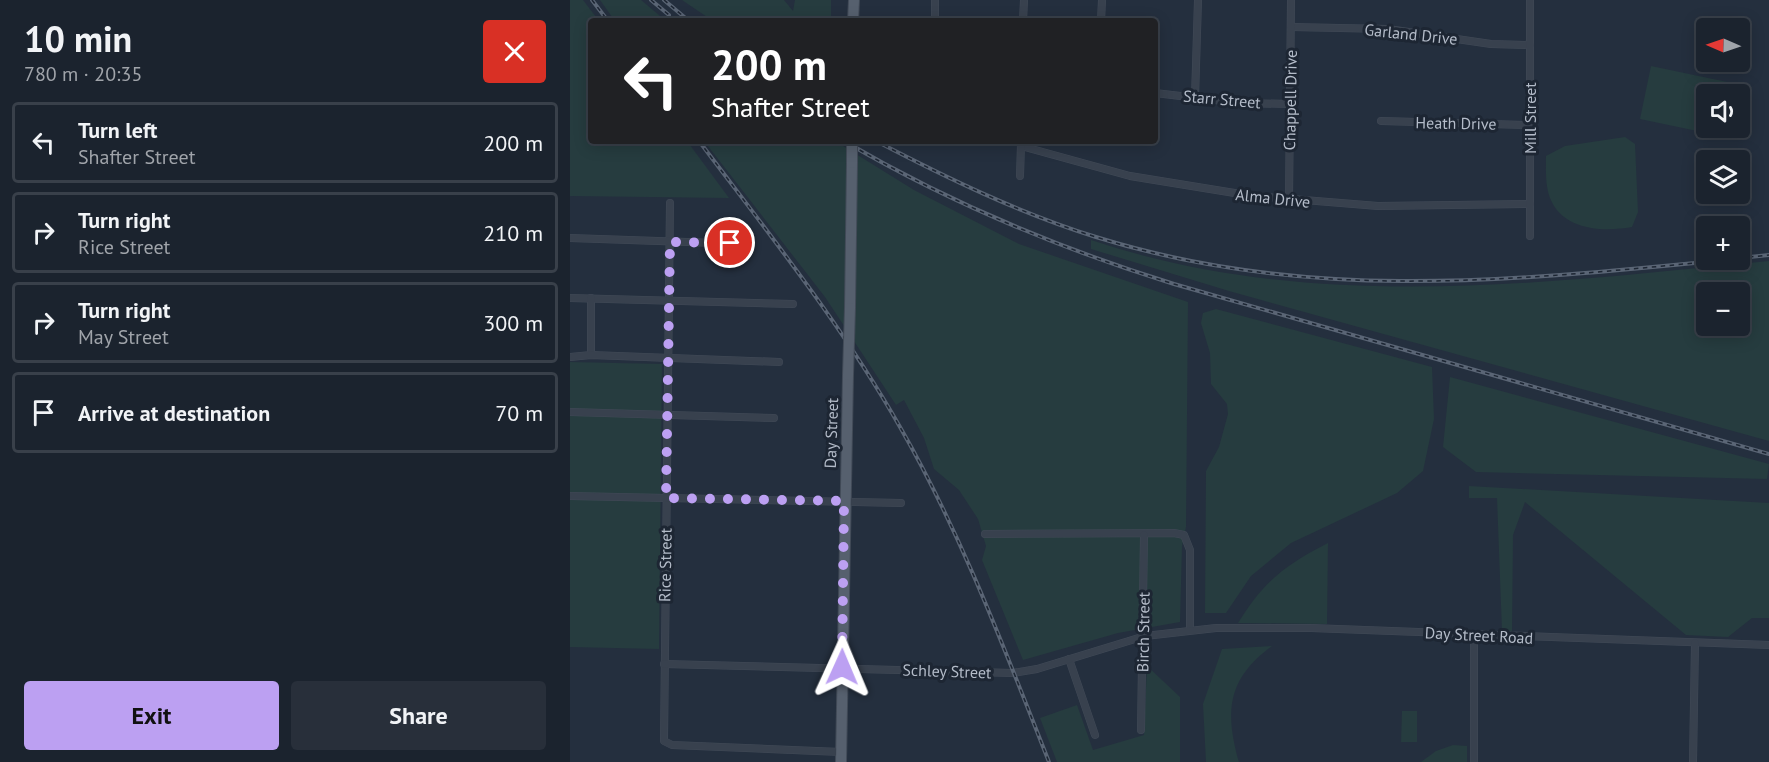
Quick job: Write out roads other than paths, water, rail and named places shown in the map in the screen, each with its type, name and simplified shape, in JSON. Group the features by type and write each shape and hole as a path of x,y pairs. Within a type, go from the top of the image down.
{"main road":[{"path":"853,18 854,0"},
{"name":"Day Street","path":"841,757 852,144"}],"street":[{"path":"935,0 935,18"},
{"path":"1023,18 1024,0"},
{"path":"1101,18 1102,0"},
{"path":"1196,98 1198,0"},
{"name":"Chappell Drive","path":"1289,200 1291,0"},
{"name":"Mill Street","path":"1530,0 1530,236"},
{"name":"Garland Drive","path":"1291,27 1388,29 1491,44 1530,45"},
{"name":"Starr Street","path":"1158,93 1240,103 1290,104"},
{"name":"Heath Drive","path":"1381,121 1530,125"},
{"path":"1020,176 1021,144"},
{"name":"Alma Drive","path":"1025,144 1160,182 1289,200 1414,207 1530,204"},
{"name":"Rice Street","path":"670,203 664,736 667,744 841,757"},
{"path":"570,238 746,244"},
{"path":"570,298 793,304"},
{"path":"591,298 591,355"},
{"path":"570,357 591,355 779,362"},
{"path":"570,412 774,417"},
{"path":"570,496 901,503"},
{"path":"985,534 1144,535 1174,533 1184,536 1190,550 1189,630"},
{"name":"Birch Street","path":"1141,730 1144,535"},
{"name":"Day Street Road","path":"1189,630 1311,628 1769,645"},
{"name":"Schley Street","path":"664,664 1013,673 1143,637 1189,630"},
{"path":"1474,635 1474,762"},
{"path":"1693,762 1695,642"},
{"path":"1069,659 1095,735"}],"railway":[{"path":"592,0 606,18"},
{"path":"651,0 669,15"},
{"path":"664,0 685,18"},
{"path":"701,144 829,316 878,389 900,427 943,508 962,550 1049,762"},
{"path":"849,144 923,184 1004,222 1131,270 1769,454"},
{"path":"882,144 984,194 1067,228 1175,258 1253,271 1331,279 1409,281 1565,275 1696,263"},
{"path":"1750,257 1769,255"}]}
